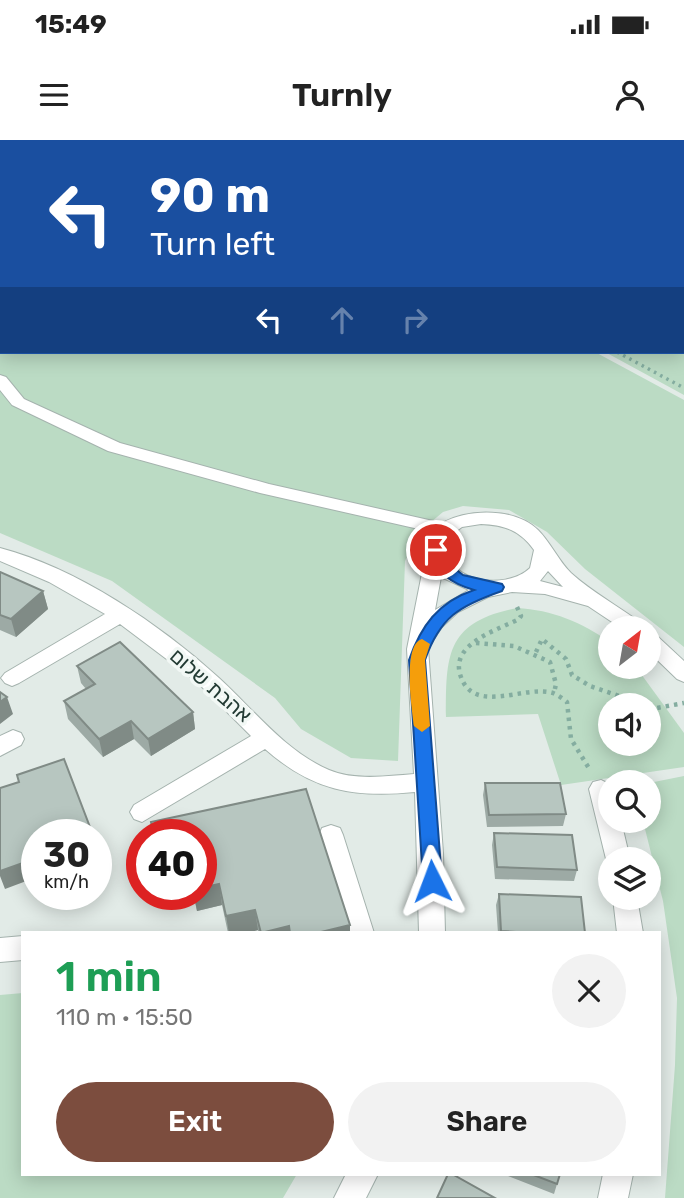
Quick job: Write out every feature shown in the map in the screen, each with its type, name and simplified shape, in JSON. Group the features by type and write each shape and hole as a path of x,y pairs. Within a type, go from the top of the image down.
{"street":[{"path":"0,380 18,402 114,447 266,489 446,530"},
{"path":"432,931 432,881 417,660 418,638 436,544 446,530 472,519 505,520 527,530 564,576 617,616"},
{"path":"417,660 426,635 440,616 466,598 530,579 540,570 544,559 543,549"},
{"name":"אהבת שלום","path":"0,554 80,589 121,614 201,675 298,763 331,779 366,785 426,782"},
{"path":"436,555 446,570 458,579 474,585 529,586 555,590 608,610"},
{"path":"12,678 121,614"},
{"path":"662,653 684,674"},
{"path":"142,812 268,736"},
{"path":"331,835 360,931"},
{"path":"627,910 630,931"},
{"path":"0,950 21,948"},
{"path":"349,1198 362,1176"},
{"path":"613,1198 618,1176"}],"path":[{"path":"621,354 684,388"},
{"path":"503,587 521,616 514,622 489,631 459,662 458,672 465,688 494,699 515,693 554,694 567,702 566,726 572,745 598,784"},
{"path":"536,652 542,639 566,659 572,676 610,693"},
{"path":"475,643 496,642 536,652 550,662 556,684 554,694"},
{"path":"661,707 684,703"}],"green space":[{"path":"0,354 599,354 684,400 684,647 662,630 662,616 645,616 585,569 547,532 509,510 463,506 443,512 418,533 405,561 398,761 351,758 301,729 275,698 112,581 0,533"},
{"path":"609,354 684,354 684,395"},
{"path":"517,608 554,614 598,635 598,679 645,679 655,693 598,693 598,756 661,756 661,701 684,733 684,767 661,770 598,770 598,780 561,785 538,714 446,717 450,659 463,632 476,622"},
{"path":"684,776 684,1198 665,1198 677,998 661,893 661,847 650,847 646,833 661,833 661,781"},
{"path":"21,993 21,1176 296,1176 283,1198 0,1198 0,995"}],"building":[{"path":"0,572 43,591 11,619 0,615"},
{"path":"120,642 193,712 148,739 131,721 99,739 64,701 95,684 77,666"},
{"path":"0,692 7,697 0,702"},
{"path":"64,759 87,819 21,819 21,864 0,871 0,788 19,782 17,775"},
{"path":"485,783 560,783 566,814 489,815"},
{"path":"306,789 350,925 325,931 290,931 289,926 260,931 255,910 226,916 219,884 217,819 165,819"},
{"path":"494,833 572,835 577,870 497,867"},
{"path":"499,894 581,897 585,931 501,931"},
{"path":"447,1176 456,1176 495,1198 437,1198"},
{"path":"536,1176 559,1176 557,1184"}],"slow traffic":[{"path":"422,644 417,660 422,726"}],"route":[{"path":"432,881 417,660 426,635 440,616 466,598 496,587 474,585 458,579 438,560 436,550"}]}
